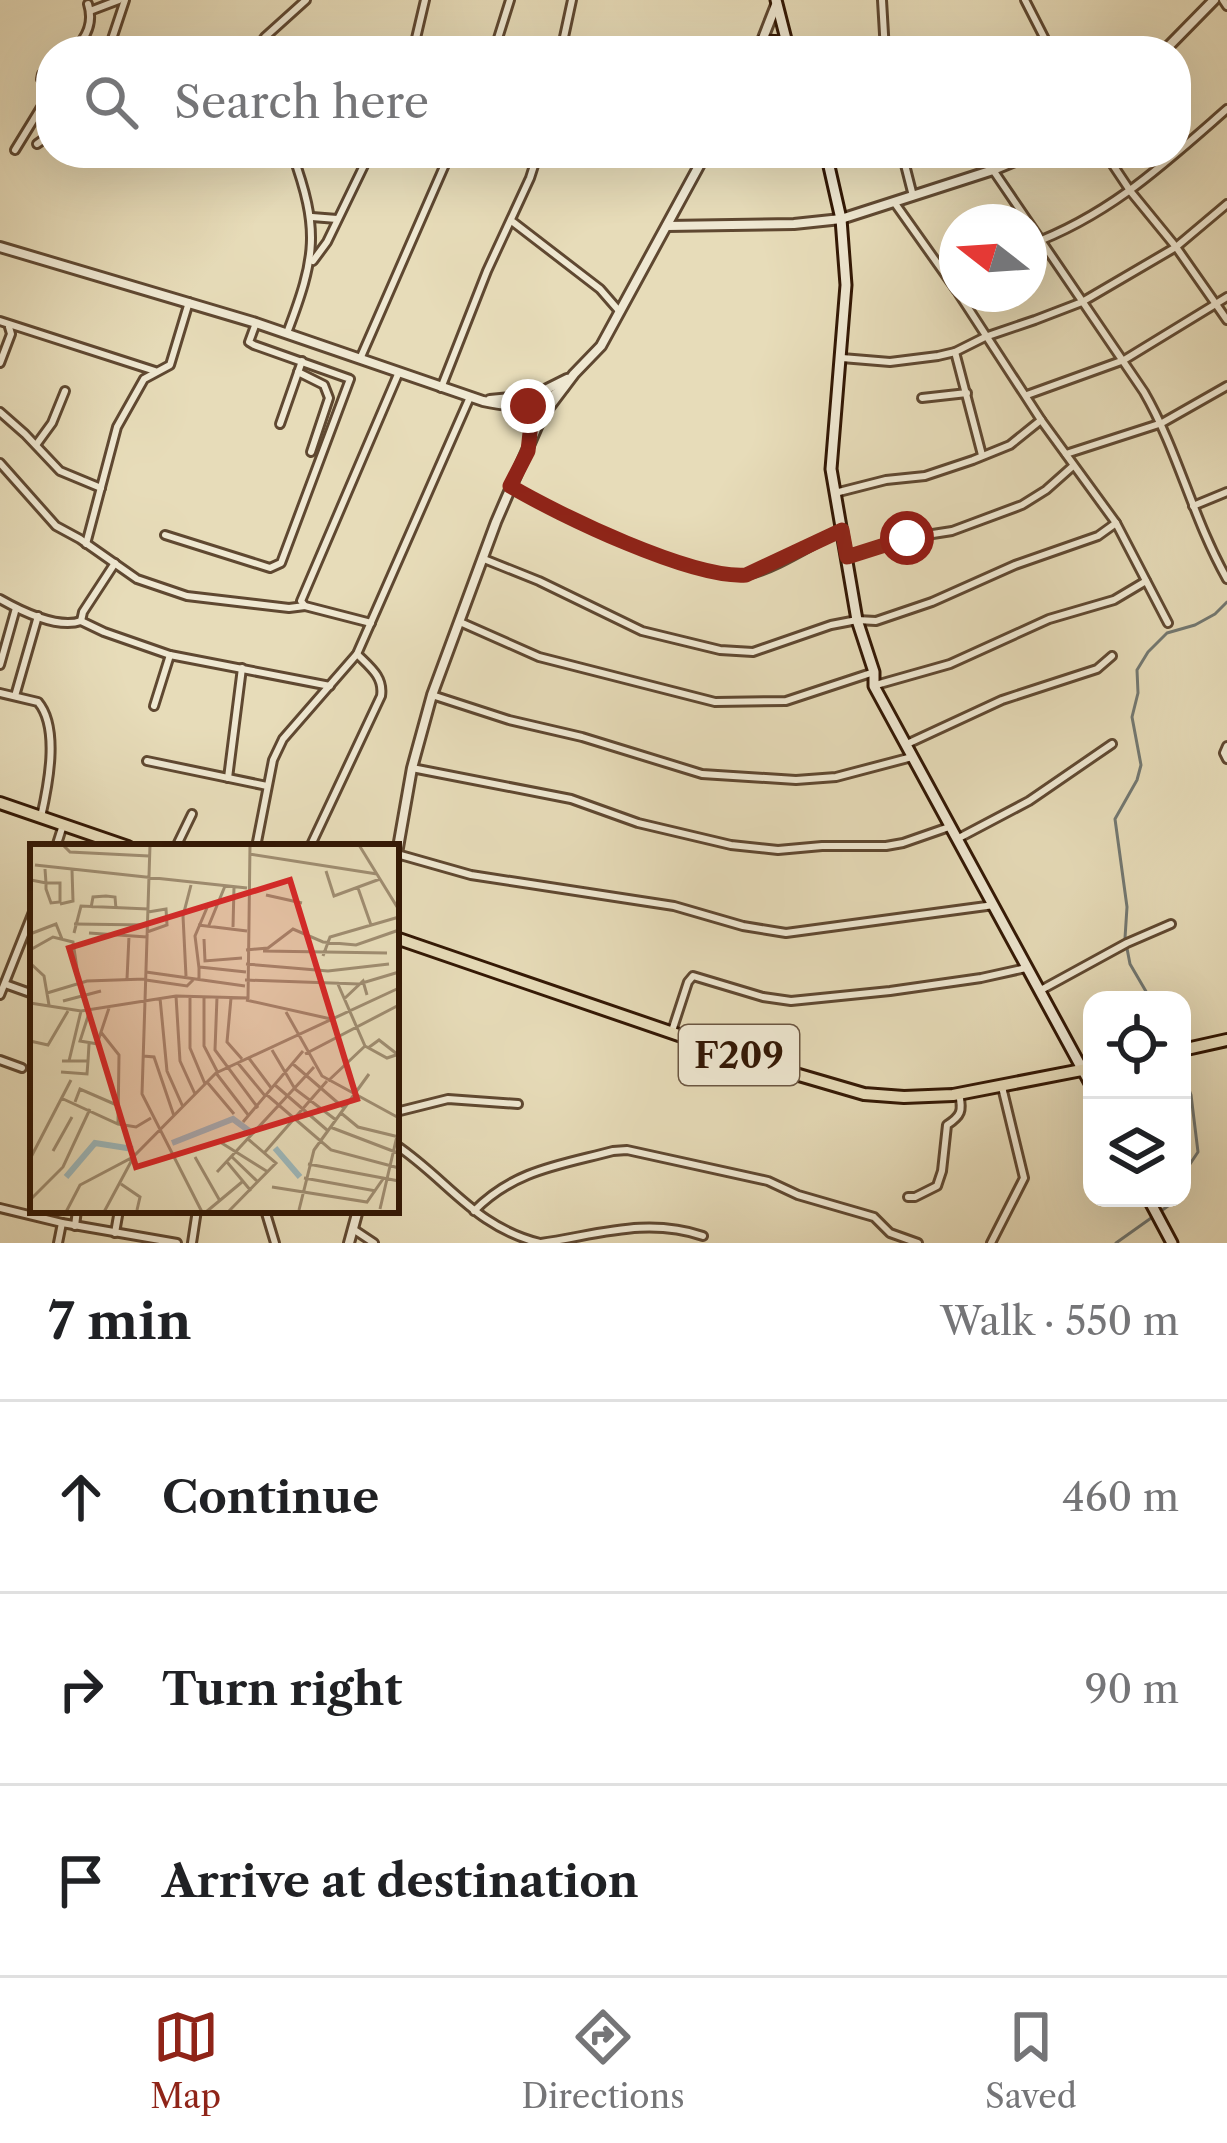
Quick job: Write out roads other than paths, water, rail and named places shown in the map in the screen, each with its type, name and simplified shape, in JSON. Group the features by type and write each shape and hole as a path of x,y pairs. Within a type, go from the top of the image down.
{"main road":[{"path":"776,3 785,36"},
{"path":"829,168 841,219 846,285 831,469 857,620 874,686 1026,968 1083,1061"},
{"path":"2,803 119,844"},
{"name":"F209","path":"399,939 865,1094 959,1094 1083,1070"},
{"path":"1191,1048 1227,1040"},
{"path":"1152,1207 1175,1242"}],"street":[{"path":"85,36 89,7 122,0 112,36"},
{"path":"266,36 306,0"},
{"path":"417,36 425,0"},
{"path":"499,36 510,0"},
{"path":"564,36 572,0"},
{"path":"882,0 884,36"},
{"path":"1025,0 1043,36"},
{"path":"1181,36 1221,2"},
{"path":"764,36 776,3"},
{"path":"1191,140 1227,109"},
{"path":"15,150 36,116"},
{"path":"297,168 312,218 311,264"},
{"path":"287,333 311,264 363,168"},
{"path":"360,358 443,168"},
{"path":"441,388 533,168"},
{"path":"399,844 412,768 432,695 510,486 528,451 528,438 574,374 601,346 698,168"},
{"path":"906,168 913,196"},
{"path":"667,226 841,219 998,168"},
{"path":"1115,168 1227,320"},
{"path":"1047,237 1131,192 1159,168"},
{"path":"993,170 1017,204"},
{"path":"894,202 939,258"},
{"path":"842,358 890,362 955,352 1082,302 1176,248 1227,204"},
{"path":"312,218 338,219"},
{"path":"512,221 600,290 620,312"},
{"path":"0,247 287,333 441,388 508,406 536,422"},
{"path":"1047,248 1162,423 1193,506 1226,575"},
{"path":"1025,396 1124,360 1227,297"},
{"path":"86,544 124,410 144,379 170,365 189,302"},
{"path":"970,312 1116,523 1168,622"},
{"path":"3,322 155,371"},
{"path":"0,363 10,334 3,322"},
{"path":"165,536 270,568 280,562 350,379 249,342 256,323"},
{"path":"955,352 982,455"},
{"path":"280,424 302,361"},
{"path":"298,372 324,386 329,398 310,452"},
{"path":"305,606 302,597 399,372"},
{"path":"483,401 537,400 574,374"},
{"path":"1066,454 1162,423 1227,386"},
{"path":"508,406 537,400 564,387"},
{"path":"36,445 52,423 65,391"},
{"path":"922,398 967,393"},
{"path":"257,844 273,760 283,739 357,654 470,397"},
{"path":"536,422 537,400"},
{"path":"0,412 60,471 102,489"},
{"path":"835,493 925,476 1010,445 1041,420"},
{"path":"0,463 56,526 154,587 188,596 305,606 371,623"},
{"path":"847,557 907,538 952,531 1022,505 1073,466"},
{"path":"510,486 541,505 647,549 733,576 762,570 842,530"},
{"path":"1193,506 1227,492"},
{"path":"484,559 642,631 720,650 753,652 808,631 857,620 876,621 932,602 1015,565 1098,536 1116,523"},
{"path":"81,621 115,563"},
{"path":"874,686 950,664 1037,624 1114,599 1145,581"},
{"path":"0,599 38,616 70,624 81,621 170,655 329,686"},
{"path":"0,665 16,608"},
{"path":"15,696 38,616"},
{"path":"460,622 538,657 715,702 786,701 874,672"},
{"path":"311,844 381,696 377,675 357,654"},
{"path":"154,706 170,655"},
{"path":"907,744 1002,700 1097,669 1112,656"},
{"path":"228,779 242,668"},
{"path":"0,693 38,702 46,713 50,770 41,817"},
{"path":"432,695 702,774 796,780 836,776 914,756"},
{"path":"956,839 1029,801 1112,744"},
{"path":"1227,746 1227,759"},
{"path":"147,760 267,786"},
{"path":"412,768 571,799 638,823 755,849 886,846 949,827"},
{"path":"0,819 2,803"},
{"path":"177,844 192,814"},
{"path":"57,844 63,825"},
{"path":"399,857 471,875 674,906 768,931 796,932 994,905"},
{"path":"0,994 30,920"},
{"path":"1039,991 1171,924"},
{"path":"672,1032 693,976 790,1001 890,992 1026,968"},
{"path":"5,984 30,993"},
{"path":"0,1060 22,1069"},
{"path":"991,1243 1024,1172 1002,1087"},
{"path":"908,1197 937,1186 947,1125 962,1110 959,1094"},
{"path":"399,1111 448,1100 518,1104"},
{"path":"399,1147 474,1211 507,1233 540,1243 620,1228 703,1235"},
{"path":"474,1211 490,1194 518,1177 627,1150 776,1184 874,1217 890,1233 918,1243"},
{"path":"0,1208 121,1236 177,1243"},
{"path":"75,1226 77,1213"},
{"path":"192,1243 197,1213"},
{"path":"266,1213 275,1243"},
{"path":"350,1243 357,1213"},
{"path":"58,1243 62,1223"},
{"path":"353,1229 374,1243"},
{"path":"501,1243 507,1233"},
{"path":"890,1233 892,1243"}],"waterway":[{"path":"1146,991 1130,964 1125,938 1127,907 1115,819 1141,765 1132,717 1137,670 1167,633 1195,625 1227,602"},
{"path":"1191,1095 1198,1152 1191,1162"},
{"path":"1116,1243 1167,1207"}]}
